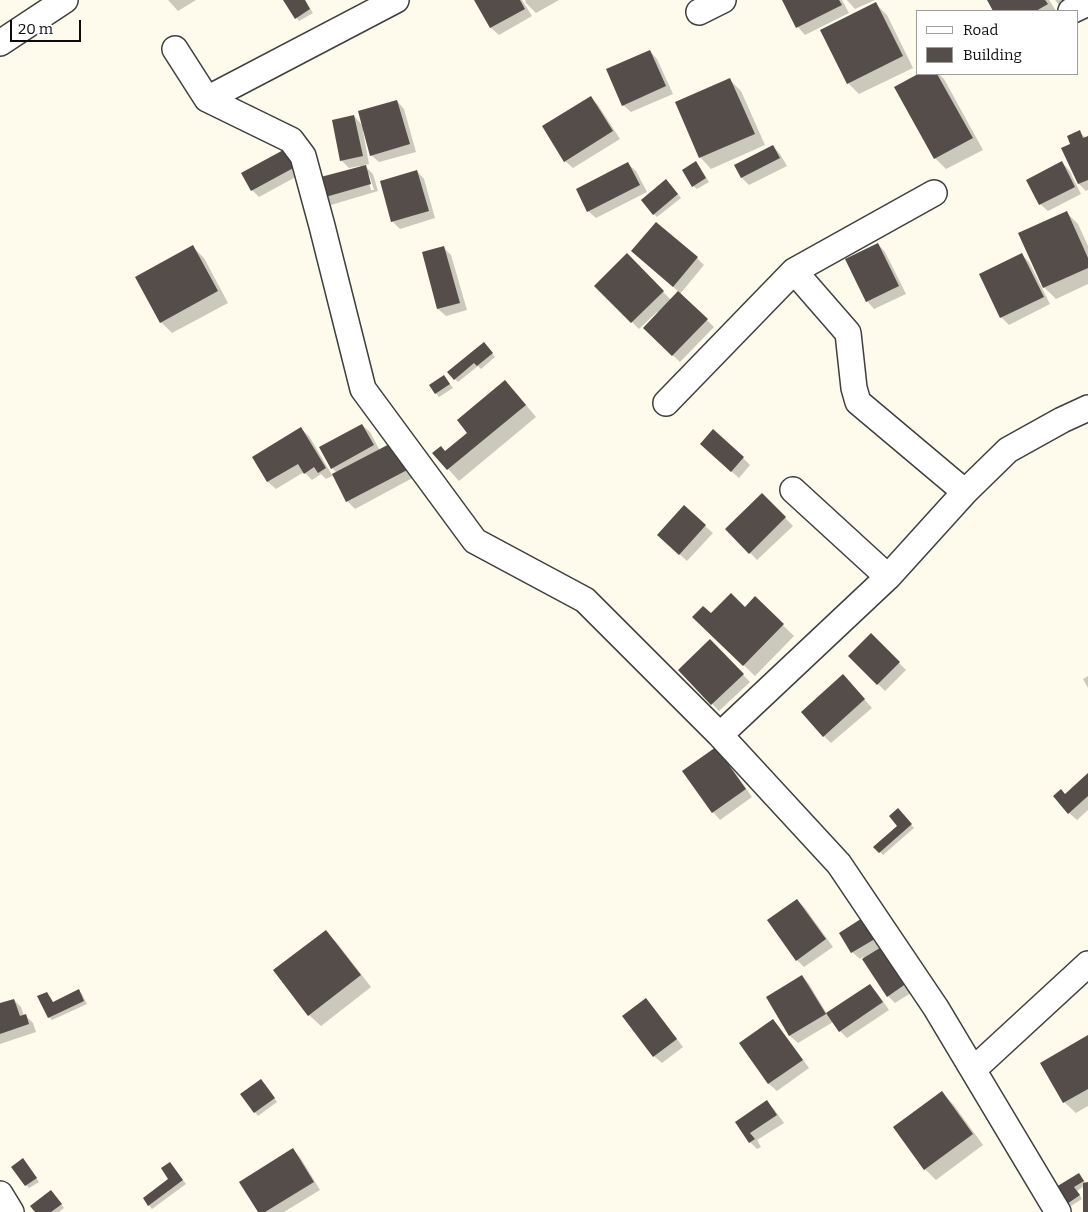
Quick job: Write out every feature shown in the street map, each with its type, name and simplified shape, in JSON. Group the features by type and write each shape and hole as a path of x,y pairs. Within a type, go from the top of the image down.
{"street":[{"path":"0,44 65,0"},
{"path":"207,99 396,0"},
{"path":"699,12 723,0"},
{"path":"1073,10 1088,3"},
{"path":"175,49 207,99 291,140 303,156 363,389 475,541 585,600 720,734 839,864 936,1008 1058,1212"},
{"path":"666,403 794,271 934,193"},
{"path":"794,271 848,333 854,388 858,402 965,492"},
{"path":"720,734 888,577 965,492 1008,450 1088,408"},
{"path":"793,490 888,577"},
{"path":"972,1070 1088,964"},
{"path":"0,1194 12,1212"}],"building":[{"path":"283,0 305,0 310,9 295,19"},
{"path":"474,0 520,0 525,9 490,28"},
{"path":"782,0 839,0 842,5 796,28"},
{"path":"987,0 1045,0 1048,4 1038,10 992,10"},
{"path":"876,2 903,56 847,84 820,30"},
{"path":"650,50 666,86 622,106 606,69"},
{"path":"916,75 938,75 973,138 934,159 894,87"},
{"path":"730,78 755,134 699,158 675,102"},
{"path":"591,96 613,131 564,162 542,126"},
{"path":"397,100 410,144 370,156 358,111"},
{"path":"354,115 363,156 340,161 332,120"},
{"path":"1080,130 1083,138 1088,136 1088,180 1078,184 1061,148 1070,144 1067,136"},
{"path":"773,145 780,158 741,178 734,165"},
{"path":"287,148 297,166 251,191 241,173"},
{"path":"696,161 706,178 692,187 682,170"},
{"path":"1062,161 1075,187 1039,205 1026,180"},
{"path":"628,162 640,185 587,212 576,189"},
{"path":"366,165 371,184 322,198 317,178"},
{"path":"417,170 429,211 391,222 380,181"},
{"path":"666,179 678,194 653,215 641,200"},
{"path":"1067,211 1088,258 1088,268 1043,288 1018,233"},
{"path":"656,222 698,257 673,287 631,251"},
{"path":"878,243 899,286 866,302 845,259"},
{"path":"193,245 218,291 160,323 135,277"},
{"path":"444,246 460,303 437,309 422,252"},
{"path":"627,253 664,291 631,323 594,286"},
{"path":"1022,253 1044,297 1000,318 979,274"},
{"path":"678,291 708,319 672,356 643,328"},
{"path":"484,342 493,353 477,366 474,363 454,380 447,372"},
{"path":"444,375 450,384 435,394 429,385"},
{"path":"505,380 526,405 447,470 432,453 441,446 445,451 467,433 457,420"},
{"path":"362,424 374,445 331,469 319,447"},
{"path":"301,427 326,468 318,473 314,467 304,474 298,464 267,482 252,457"},
{"path":"713,429 744,457 731,472 700,444"},
{"path":"399,439 413,467 346,502 332,474"},
{"path":"762,493 786,517 749,554 725,529"},
{"path":"684,505 706,525 679,555 657,535"},
{"path":"731,593 745,607 755,596 784,624 743,666 692,617 703,606 711,613"},
{"path":"871,633 900,662 877,685 848,656"},
{"path":"710,639 744,674 711,705 678,670"},
{"path":"843,674 865,699 823,737 801,712"},
{"path":"716,747 746,789 712,813 682,771"},
{"path":"1088,773 1088,796 1068,814 1053,796 1061,789 1065,794"},
{"path":"898,808 912,824 879,853 873,847 897,826 889,816"},
{"path":"797,899 826,939 796,961 767,920"},
{"path":"867,915 880,936 851,953 839,933"},
{"path":"326,930 361,975 308,1016 273,970"},
{"path":"883,946 907,983 887,997 862,959"},
{"path":"802,975 826,1014 789,1036 766,997"},
{"path":"870,984 883,1002 839,1032 826,1013"},
{"path":"79,989 84,1001 48,1018 37,996 47,992 53,1002"},
{"path":"646,998 677,1039 653,1057 622,1016"},
{"path":"14,999 20,1016 26,1014 29,1024 0,1034 0,1003"},
{"path":"773,1019 803,1060 768,1084 739,1043"},
{"path":"1088,1035 1088,1089 1063,1103 1040,1063"},
{"path":"261,1079 275,1098 254,1113 240,1094"},
{"path":"942,1091 973,1134 924,1170 893,1127"},
{"path":"767,1100 777,1115 750,1133 755,1139 749,1143 735,1122"},
{"path":"293,1148 314,1182 265,1212 258,1212 239,1182"},
{"path":"23,1158 37,1178 25,1186 11,1167"},
{"path":"170,1162 183,1180 148,1206 143,1198 168,1179 161,1168"},
{"path":"1079,1173 1084,1181 1074,1187 1080,1195 1067,1204 1056,1187"},
{"path":"1088,1182 1088,1212 1083,1212 1083,1183"},
{"path":"51,1190 62,1204 51,1212 35,1212 30,1206"}]}
